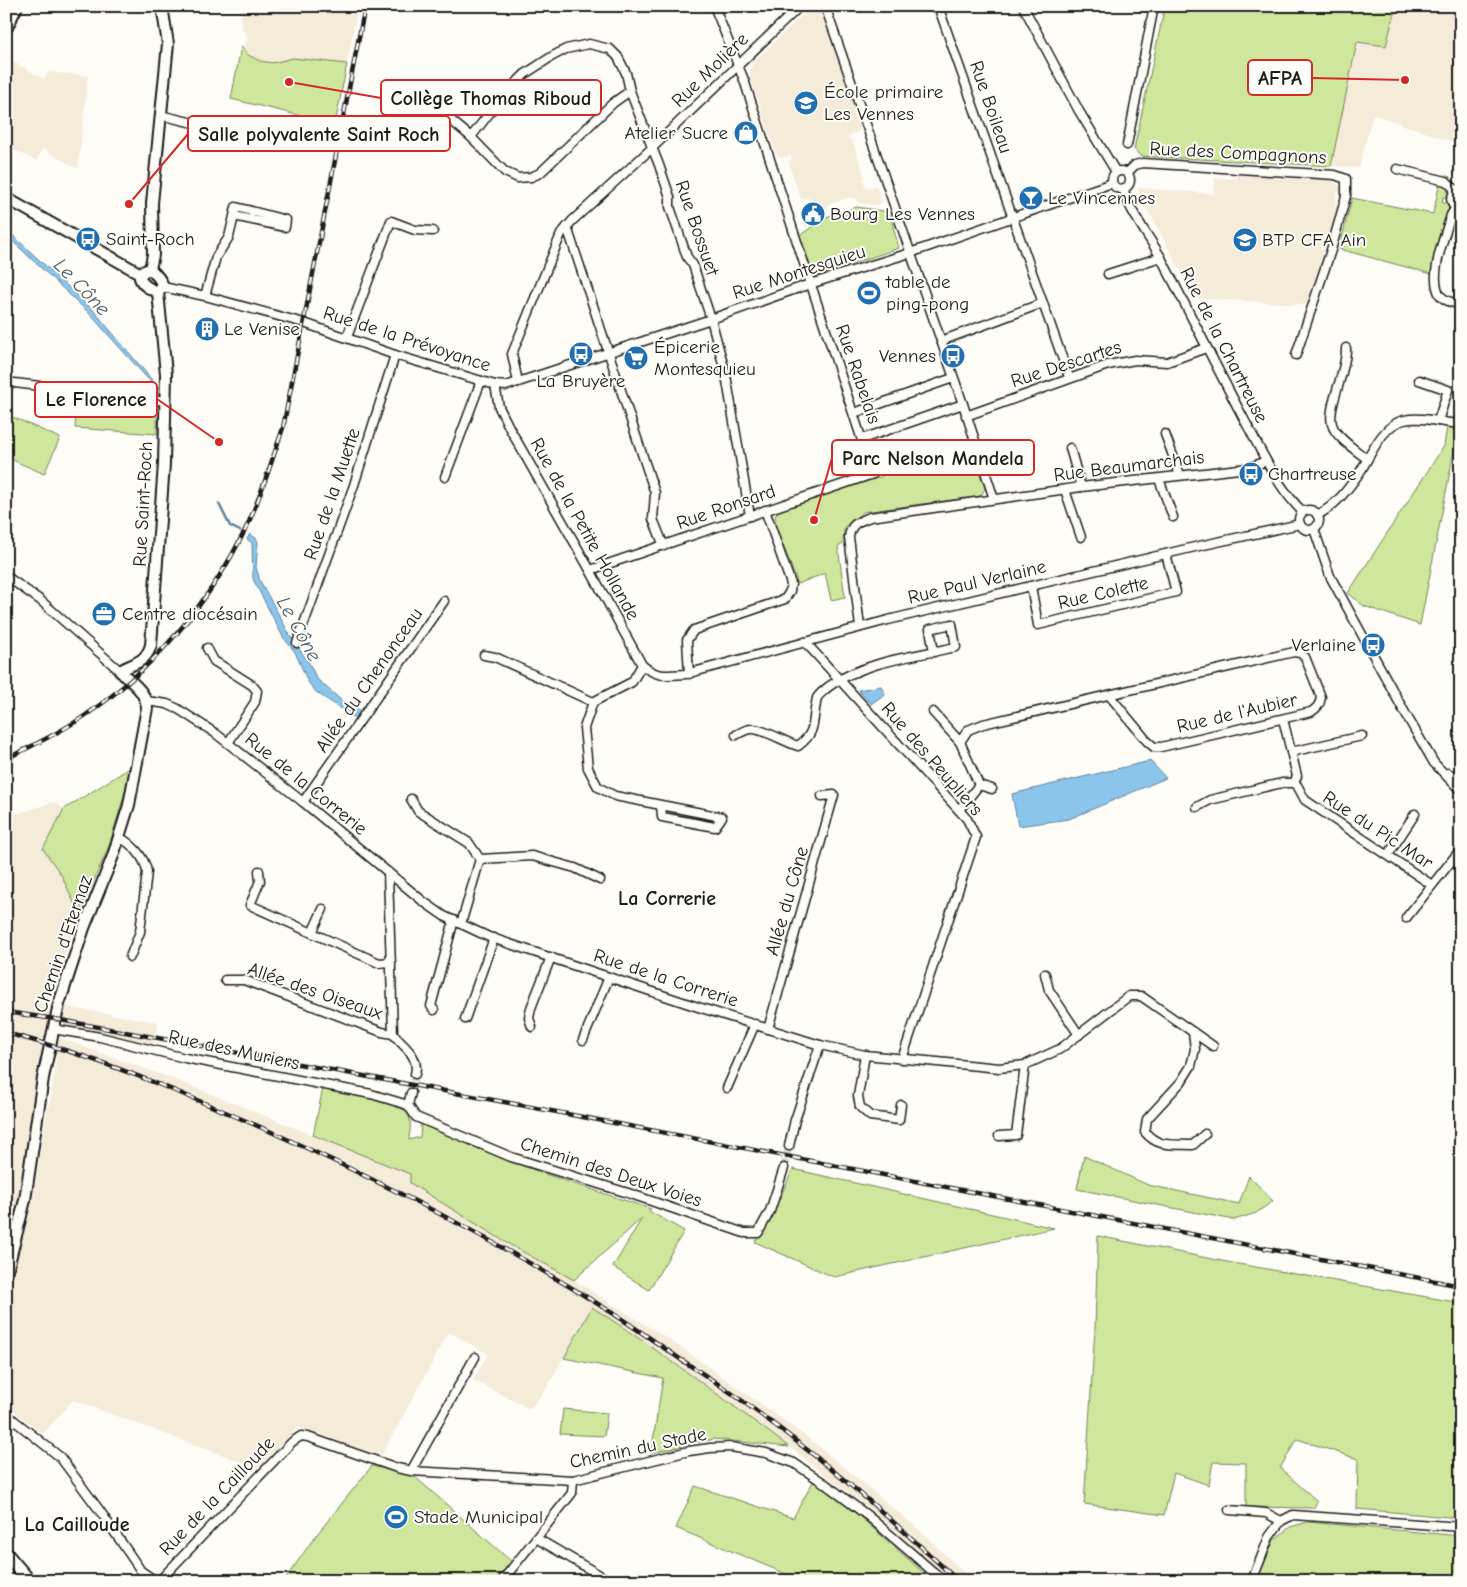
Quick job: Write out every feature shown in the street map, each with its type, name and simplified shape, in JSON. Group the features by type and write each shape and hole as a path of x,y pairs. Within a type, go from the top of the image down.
{"main road":[{"path":"6,27 16,6"},
{"path":"6,1554 28,1581"}],"street":[{"path":"6,198 145,272 158,277 161,289 151,290 141,281 145,272 153,255 152,203 168,44 162,6"},
{"name":"Rue Rabelais","path":"714,6 738,65 873,474"},
{"name":"Rue Molière","path":"518,382 512,354 557,244 567,226 652,148 800,6"},
{"path":"825,6 994,499"},
{"name":"Rue Boileau","path":"938,6 1069,377"},
{"path":"1023,6 1079,111 1116,172"},
{"path":"1127,145 1154,6"},
{"name":"Rue Bossuet","path":"471,137 502,98 525,74 550,57 566,49 589,44 610,48 618,57 670,197 670,206 684,249 693,265 710,319 726,375 750,516"},
{"path":"426,87 440,111 471,137 504,172 518,178 531,177 540,173 613,103 630,91"},
{"path":"160,115 286,145"},
{"name":"Rue des Compagnons","path":"1127,173 1135,166 1143,163 1335,174 1346,180 1346,196 1331,250 1296,355"},
{"path":"1397,168 1446,181 1459,190 1451,199 1458,208 1451,215 1435,274 1436,285 1441,296 1447,301 1461,305"},
{"path":"1122,170 1127,173 1130,182 1124,188 1117,188 1112,183 1112,178 1116,172 1122,170"},
{"name":"Rue Montesquieu","path":"495,386 506,386 710,319 810,284 910,253 1112,183"},
{"name":"Rue de la Chartreuse","path":"1124,188 1124,192 1142,227 1160,256 1266,461 1294,504 1304,512"},
{"path":"205,296 216,257 230,237 234,216 236,207 286,220 285,227 234,216"},
{"path":"347,337 391,221 415,230 432,231"},
{"path":"567,226 655,493 653,519 664,546"},
{"path":"1108,274 1160,256"},
{"name":"Rue de la Prévoyance","path":"161,289 205,296 304,323 395,355 495,386"},
{"name":"Rue Saint-Roch","path":"139,662 150,650 153,630 163,474 166,374 161,289"},
{"path":"941,341 1042,303"},
{"name":"Rue Descartes","path":"966,416 1069,377 1073,378 1108,365 1135,360 1167,362 1206,348"},
{"path":"1346,348 1346,361 1331,414 1332,425 1345,442 1368,459"},
{"name":"Rue de la Muette","path":"297,643 354,485 395,355"},
{"path":"854,413 954,378"},
{"path":"1419,380 1448,390 1438,421"},
{"path":"445,477 481,381"},
{"path":"6,382 166,401"},
{"name":"Rue de la Petite Hollande","path":"495,386 498,405 510,429 642,665"},
{"path":"862,439 963,404"},
{"path":"1317,515 1338,500 1352,484 1382,436 1391,426 1402,421 1421,418 1461,424"},
{"path":"1165,434 1180,476"},
{"path":"1070,448 1082,487"},
{"name":"Rue Beaumarchais","path":"860,628 850,537 850,529 857,522 870,517 994,499 1248,468 1266,461"},
{"name":"Rue Ronsard","path":"590,570 873,474"},
{"path":"1159,479 1174,517"},
{"path":"1065,490 1081,537"},
{"path":"689,674 687,640 694,630 785,599 790,592 791,584 765,510"},
{"path":"1313,511 1317,515 1318,524 1314,529 1304,529 1300,524 1299,518 1304,512 1313,511"},
{"name":"Rue Paul Verlaine","path":"642,665 652,673 663,675 689,674 805,642 1031,586 1300,524"},
{"path":"1314,529 1322,558 1404,713 1434,763 1461,790"},
{"name":"Rue Colette","path":"1031,586 1038,625 1176,592 1166,554"},
{"path":"6,576 40,600 137,687 147,701"},
{"path":"1176,592 1178,601"},
{"name":"Allée du Chenonceau","path":"303,802 444,601"},
{"name":"Rue des Peupliers","path":"805,642 967,819 976,837 902,1059"},
{"path":"207,648 214,661 252,686 257,692 255,702 228,742"},
{"path":"736,735 749,729 759,730 786,743 798,746 808,738 813,725 817,697 839,679 859,670 934,652"},
{"name":"Rue de l'Aubier","path":"960,742 968,730 983,724 1294,652 1306,656 1321,697 1316,709 1311,712 1161,748 1154,747 1147,741 1109,696"},
{"path":"484,655 495,657 593,702"},
{"path":"120,671 139,662"},
{"path":"137,687 135,676 139,662"},
{"path":"642,665 632,682 593,702 584,728 588,768 598,787 615,796 661,805 722,817 715,827 662,816 661,805"},
{"name":"Rue de la Correrie","path":"147,701 167,704 178,709 228,742 424,902 444,916 494,938 551,958 768,1029 820,1045 865,1055 999,1068 1025,1065 1060,1049 1129,996 1141,996 1213,1046"},
{"name":"Chemin d'Eternaz","path":"6,1275 25,1200 44,1078 62,990 119,837 135,780 147,701"},
{"path":"933,712 960,742 979,785 992,789"},
{"path":"1197,806 1210,800 1282,783 1294,783 1296,776 1283,719"},
{"path":"1291,752 1362,736"},
{"path":"1434,763 1461,781"},
{"name":"Rue du Pic Mar","path":"1294,783 1305,800 1432,884"},
{"path":"959,810 979,785"},
{"name":"Allée du Cône","path":"768,1029 834,795 822,796"},
{"path":"412,799 418,812 469,843 480,859"},
{"path":"1388,855 1415,814"},
{"path":"119,837 128,842 146,863 147,872 140,932 130,957"},
{"path":"1406,918 1461,849"},
{"path":"480,859 532,856 575,868 600,880"},
{"path":"434,1010 432,1006 480,859"},
{"path":"259,871 260,882 250,905 379,963 391,962"},
{"path":"388,872 393,1034 414,1056 417,1066 415,1074"},
{"path":"312,933 323,908"},
{"path":"466,1019 494,938"},
{"path":"532,1027 529,1018 531,1008 551,958"},
{"path":"1045,974 1049,990 1079,1035"},
{"path":"583,1040 609,977"},
{"name":"Allée des Oiseaux","path":"226,980 244,980 382,1032 393,1034"},
{"path":"727,1088 755,1024"},
{"name":"Rue des Muriers","path":"53,1030 100,1037 185,1058 371,1094 408,1105"},
{"path":"1193,1032 1195,1049 1191,1066 1181,1082 1147,1119 1145,1132 1157,1143 1192,1145 1205,1134"},
{"path":"789,1146 795,1120 820,1045"},
{"path":"865,1055 858,1096 860,1107 870,1116 899,1120 901,1105"},
{"path":"998,1136 1016,1134 1025,1065"},
{"path":"408,1105 411,1093"},
{"name":"Chemin des Deux Voies","path":"408,1105 416,1117 511,1157 628,1193 744,1233 758,1232 770,1211 784,1168"},
{"path":"411,1471 474,1357"},
{"path":"6,1414 60,1457 141,1571 158,1581"},
{"name":"Chemin du Stade","path":"301,1436 411,1471 573,1480 710,1448 730,1446 766,1453 794,1463 824,1483 868,1516 944,1581"},
{"name":"Rue de la Cailloude","path":"158,1581 292,1442 301,1436"},
{"path":"502,1581 572,1493 573,1480"},
{"path":"1229,1510 1266,1513 1281,1521"},
{"path":"1252,1581 1269,1537 1281,1521 1293,1515 1461,1527"},
{"path":"536,1538 603,1577"},
{"path":"688,1581 694,1579 697,1581"}],"shaded area":[{"path":"243,6 358,6 335,124 231,99 241,47 248,40 242,28 241,16"},
{"path":"1396,6 1461,6 1461,145 1373,114 1359,168 1331,166 1357,42 1386,46"},
{"name":"École primaire Les Vennes","path":"816,8 822,13 861,127 858,132 848,136 849,140 852,140 865,177 863,178 866,189 876,186 882,203 876,205 858,203 856,198 852,199 851,197 828,205 824,209 826,213 812,225 806,227 800,211 810,207 808,197 801,199 788,161 792,160 790,155 782,158 777,156 750,71 756,59 807,11"},
{"path":"8,59 44,79 49,72 88,76 78,169 43,149 36,161 6,145 6,63"},
{"name":"BTP CFA Ain","path":"1237,175 1331,180 1339,185 1342,191 1337,192 1335,206 1337,207 1329,237 1321,241 1320,248 1323,250 1323,259 1310,305 1192,298 1192,292 1140,196 1138,188 1214,194 1215,178 1237,179"},
{"path":"54,802 64,809 43,849 62,876 79,914 48,1004 158,1022 153,1047 51,1024 49,1034 176,1080 410,1174 411,1183 507,1243 574,1280 670,1340 761,1404 817,1445 917,1528 973,1581 951,1581 872,1511 789,1447 636,1335 592,1308 546,1389 530,1409 473,1380 488,1354 449,1332 381,1456 298,1427 258,1468 73,1400 43,1434 6,1405 6,1300 33,1199 57,1055 43,1050 22,1193 6,1256 6,815 20,813"}],"green space":[{"path":"1165,6 1396,6 1386,46 1357,42 1331,166 1140,156 1134,149"},
{"path":"241,47 248,55 260,61 272,63 293,58 347,64 335,124 231,99"},
{"path":"1440,182 1447,188 1449,198 1443,197 1442,203 1448,203 1449,209 1432,274 1339,249 1352,198 1433,214"},
{"path":"857,207 889,212 899,248 813,277 799,236 826,217"},
{"path":"77,396 119,400 148,410 157,416 157,434 75,428"},
{"path":"8,415 60,438 44,474 6,457 6,419"},
{"path":"1447,427 1461,430 1461,442 1456,441 1420,625 1364,606 1348,593 1444,446"},
{"path":"968,439 985,488 981,496 863,512 844,527 843,544 838,547 845,597 831,600 825,573 798,584 775,524 778,510 883,476 881,469"},
{"path":"133,766 109,846 79,914 62,876 43,849 64,809"},
{"path":"323,1088 370,1097 396,1105 410,1119 409,1140 420,1137 421,1123 539,1172 651,1209 649,1211 684,1231 649,1290 613,1267 642,1218 574,1280 507,1243 410,1183 410,1174 313,1135"},
{"path":"1084,1156 1148,1185 1239,1204 1249,1176 1273,1201 1256,1213 1234,1220 1077,1189"},
{"path":"793,1169 1054,1228 834,1277 755,1242 780,1198"},
{"path":"1098,1236 1227,1262 1461,1303 1461,1518 1357,1509 1358,1459 1297,1439 1280,1468 1317,1501 1314,1508 1246,1507 1246,1463 1213,1462 1209,1485 1174,1473 1164,1515 1084,1504 1095,1328"},
{"path":"592,1307 667,1358 789,1447 714,1439 651,1453 663,1378 564,1358"},
{"path":"563,1409 607,1413 604,1436 560,1434"},
{"name":"Stade Municipal","path":"372,1466 414,1476 512,1562 496,1581 284,1581 314,1538"},
{"path":"814,1480 841,1500 933,1581 803,1581 676,1528 695,1486 793,1518"},
{"path":"1308,1522 1461,1536 1461,1581 1257,1581 1274,1540 1290,1527"}],"water":[{"name":"Le Cône","path":"6,229 94,311 157,386 155,387 88,312 6,235"},
{"path":"250,534 258,542 256,567 260,581 291,637 309,663 317,679 342,701 362,711 356,719 316,692 308,682 295,652 283,637 253,579 252,543 247,539"},
{"path":"881,686 885,694 871,704 858,690"},
{"path":"1150,761 1166,778 1069,819 1018,826 1012,794"}],"waterway":[{"name":"Le Cône","path":"219,504 230,526 240,531"}],"tunnel":[{"path":"411,1093 415,1074"},
{"path":"784,1168 789,1146"}],"railway":[{"path":"6,759 55,734 83,717 134,678 178,632 198,607 217,580 248,524 283,428 365,6"},
{"path":"6,1012 55,1019 515,1104 1461,1286"},
{"path":"6,1033 106,1064 171,1089 267,1130 399,1193 527,1262 620,1318 777,1426 856,1490 958,1581"}],"place":[{"name":"AFPA","path":"1405,80"},
{"name":"Collège Thomas Riboud","path":"289,82"},
{"name":"École primaire Les Vennes","path":"806,103"},
{"name":"Atelier Sucre","path":"746,133"},
{"name":"Le Vincennes","path":"1031,198"},
{"name":"Salle polyvalente Saint Roch","path":"129,204"},
{"name":"Bourg Les Vennes","path":"813,214"},
{"name":"Saint-Roch","path":"88,239"},
{"name":"BTP CFA Ain","path":"1245,240"},
{"name":"table de ping-pong","path":"869,293"},
{"name":"Le Venise","path":"207,329"},
{"name":"La Bruyère","path":"581,354"},
{"name":"Vennes","path":"953,356"},
{"name":"Épicerie Montesquieu","path":"636,358"},
{"name":"Le Florence","path":"219,442"},
{"name":"Chartreuse","path":"1251,474"},
{"name":"Parc Nelson Mandela","path":"814,520"},
{"name":"Centre diocésain","path":"104,614"},
{"name":"Verlaine","path":"1373,645"},
{"name":"Stade Municipal","path":"396,1517"}],"district":[{"name":"La Correrie","path":"667,898"},
{"name":"La Cailloude","path":"77,1524"}]}
